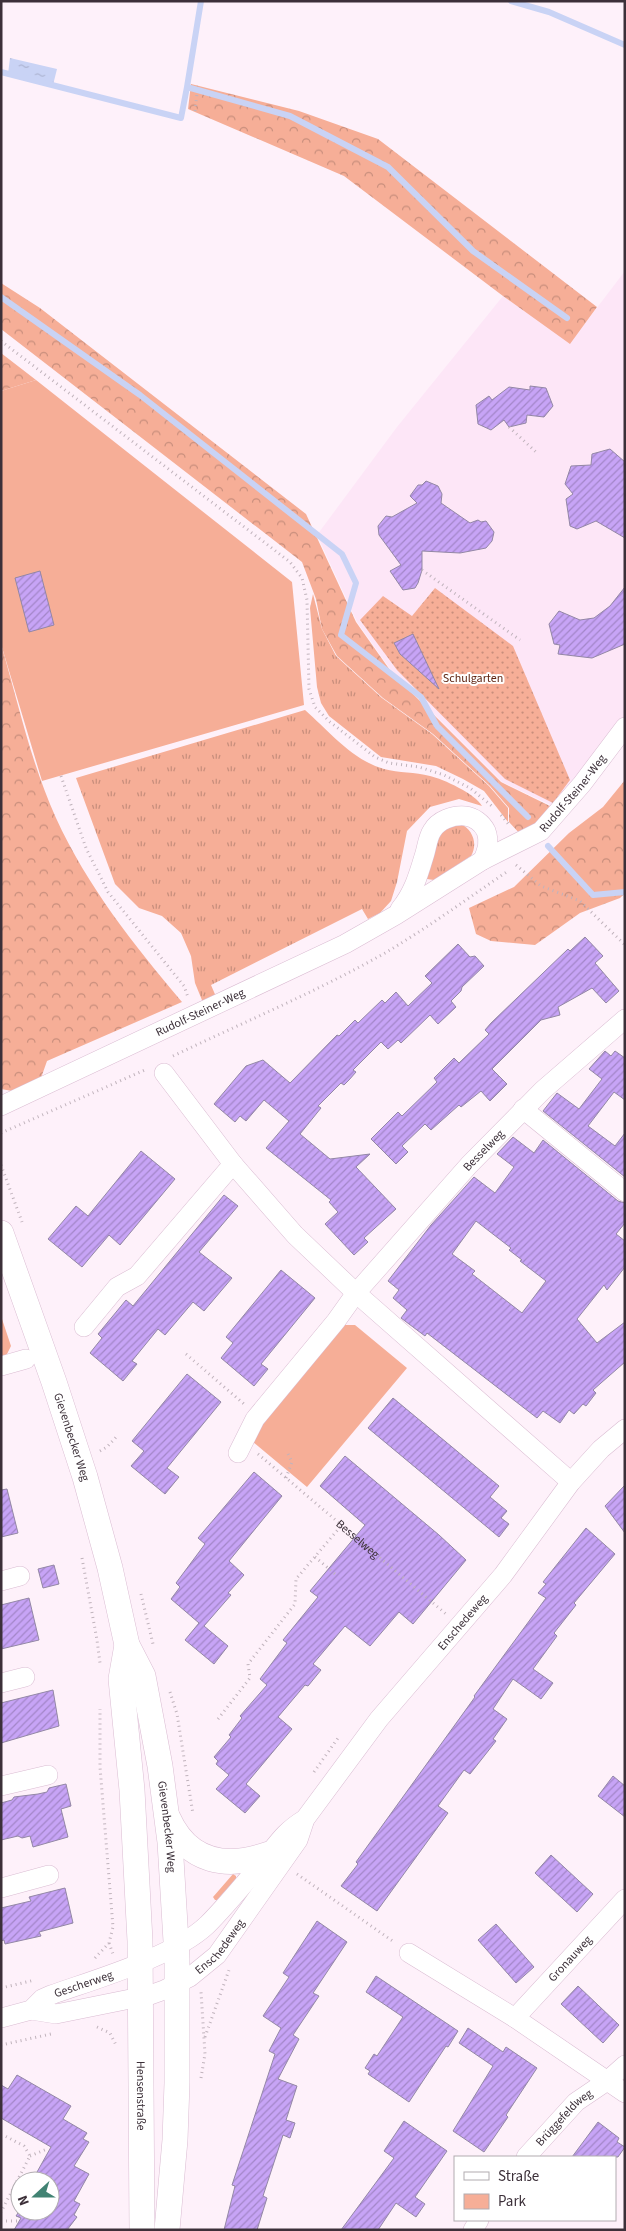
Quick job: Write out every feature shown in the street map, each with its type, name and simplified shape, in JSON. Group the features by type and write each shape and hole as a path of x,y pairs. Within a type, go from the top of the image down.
{"main road":[{"name":"Gievenbecker Weg","path":"1,1233 54,1382 87,1484 114,1584 127,1645 143,1676 167,1815 177,1984"},
{"name":"Gievenbecker Weg","path":"127,1645 121,1679 132,1790 141,1962"},
{"path":"167,1815 182,1839 194,1850 206,1857 235,1862 276,1859"},
{"name":"Hensenstraße","path":"141,1962 142,2230"},
{"path":"167,2230 175,2140 177,1984"}],"street":[{"name":"Rudolf-Steiner-Weg","path":"1,1106 345,944 396,915 483,860 542,831 582,784 625,727"},
{"name":"Rudolf-Steiner-Weg","path":"396,915 414,886 432,831 441,822 453,817 466,816 476,819 484,826 488,838 488,847 483,860"},
{"name":"Besselweg","path":"241,1448 258,1416 336,1321 356,1293 469,1165 523,1109 625,1018"},
{"path":"158,1070 233,1164 295,1235 356,1293 571,1482"},
{"path":"523,1109 625,1192"},
{"path":"84,1327 117,1287 137,1276 233,1164"},
{"path":"1,1366 26,1359"},
{"name":"Enschedeweg","path":"142,1996 177,1984 200,1970 217,1955 276,1859 286,1831 305,1819 379,1719 461,1627 503,1576 571,1482 601,1449 625,1429"},
{"path":"1,1581 20,1576"},
{"path":"1,1683 25,1676"},
{"path":"1,1786 48,1775"},
{"name":"Enschedeweg","path":"141,1962 176,1946 206,1925 276,1859"},
{"path":"1,1888 49,1875"},
{"name":"Gronauweg","path":"515,2018 625,1899"},
{"path":"408,1953 515,2018 625,2093"},
{"name":"Gescherweg","path":"31,2010 42,1999 50,1995 141,1962"},
{"name":"Gescherweg","path":"1,2018 31,2010 56,2014 142,1996"},
{"name":"Brüggefeldweg","path":"527,2156 576,2102 607,2081 625,2065"}],"path":[{"path":"195,112 197,93"},
{"path":"1,341 290,562 302,578 307,600 309,690 315,707 330,722 375,757 389,763 419,767 444,775"},
{"path":"509,427 536,452"},
{"path":"422,570 520,640"},
{"path":"61,776 86,848 108,892 184,986 195,1016"},
{"path":"516,865 541,886 580,901 625,944"},
{"path":"1,1133 158,1070"},
{"path":"1,1165 18,1210"},
{"path":"1,1184 8,1182"},
{"path":"186,1354 258,1416"},
{"path":"99,1451 107,1447 118,1435"},
{"name":"Besselweg","path":"241,1448 286,1478 461,1627"},
{"path":"286,1478 292,1462 287,1452"},
{"path":"218,1719 250,1678 248,1664 295,1604 296,1579 341,1526"},
{"path":"81,1552 100,1667"},
{"path":"315,1557 335,1574"},
{"path":"101,1702 100,1767 113,1927 109,1944"},
{"path":"276,1859 408,1953"},
{"path":"1,1988 34,1980"},
{"path":"91,2026 106,2030 115,2040"},
{"path":"1,2045 58,2032"},
{"path":"1,2136 5,2136 24,2146 30,2156"},
{"path":"1,2212 30,2156 47,2149"}],"shaded area":[{"path":"625,271 625,720 555,807 502,782 393,673 357,622 317,535 397,427 503,296 570,343"}],"green space":[{"path":"191,84 299,111 378,139 597,307 570,344 344,176 188,109"},
{"path":"1,283 40,308 306,514 356,622 392,673 501,782 554,808 521,835 509,822 509,808 490,786 433,734 383,698 337,656 322,629 316,599 302,562 1,329"},
{"path":"1,353 36,380 1,391"},
{"path":"36,380 292,582 304,705 42,781 1,644 1,391"},
{"name":"Schulgarten","path":"435,588 513,646 570,780 553,803 505,779 397,670 360,620 383,596 412,616"},
{"path":"313,594 322,629 336,656 382,698 432,734 489,786 508,808 508,822 484,791 436,766 381,757 329,716 321,703 317,687 310,608"},
{"path":"1,644 39,776 68,843 97,891 129,937 182,1002 47,1061 41,1078 12,1091 1,1089"},
{"path":"305,710 351,752 372,765 443,780 466,792 479,801 482,806 459,799 430,807 407,831 397,882 391,901 380,913 368,919 362,909 211,985 217,999 204,1005 195,983 191,956 181,933 162,916 139,908 115,884 76,778"},
{"path":"625,780 625,893 620,898 580,913 535,945 491,941 476,934 469,908 514,887 569,833 603,807"},
{"path":"461,824 469,830 473,838 474,847 471,856 434,880 427,879 424,877 440,832 446,827"},
{"path":"1,1316 11,1346 5,1358 1,1359"},
{"path":"344,1325 355,1325 407,1368 307,1487 253,1442 253,1436"},
{"path":"233,1874 236,1876 236,1879 215,1900 213,1897"}],"water":[{"path":"10,58 57,69 53,85 8,74"}],"building":[{"path":"530,386 546,388 553,406 544,417 527,415 526,423 509,427 504,420 491,430 478,424 476,405 489,396 492,400 509,387 530,390"},
{"path":"610,449 625,462 625,538 596,521 577,529 570,526 566,499 573,494 565,484 571,466 591,465 592,454"},
{"path":"426,481 438,486 442,494 441,503 470,523 478,520 481,522 486,521 494,532 492,541 486,548 460,553 422,551 422,570 418,583 415,588 403,590 390,571 401,565 379,535 378,526 386,516 392,517 417,503 410,496 418,485 422,485"},
{"path":"40,571 54,625 29,632 15,578"},
{"path":"625,587 625,644 592,658 558,654 560,645 554,644 549,624 559,611 580,620 594,618 610,606"},
{"path":"413,634 439,689 400,654 394,643"},
{"path":"585,937 603,956 595,963 619,991 606,1003 592,988 558,1007 560,1015 541,1020 492,1069 507,1084 490,1101 481,1091 461,1107 459,1105 431,1130 425,1124 402,1146 408,1152 396,1164 371,1139 398,1112 402,1116 437,1082 434,1078 454,1058 459,1063 489,1034 485,1030 491,1023 568,949 570,951"},
{"path":"458,944 470,957 475,956 484,966 462,987 461,991 451,1001 456,1007 438,1024 430,1015 401,1043 398,1040 388,1049 381,1042 353,1070 356,1072 349,1080 344,1085 341,1083 318,1106 321,1108 300,1134 330,1159 370,1154 356,1167 396,1209 364,1238 368,1242 354,1255 325,1224 338,1212 329,1202 331,1200 266,1148 289,1121 264,1100 246,1121 240,1116 235,1122 214,1104 246,1066 263,1060 290,1083 337,1035 339,1036 355,1020 358,1023 382,1000 385,1003 396,992 408,1006 432,983 425,976"},
{"path":"605,1051 611,1056 615,1051 625,1058 625,1100 614,1092 588,1126 615,1146 625,1133 625,1177 543,1111 557,1093 579,1109 602,1079 589,1069"},
{"path":"513,1137 534,1153 543,1140 618,1201 625,1203 625,1223 616,1234 625,1241 625,1267 607,1290 604,1285 577,1319 597,1343 625,1322 625,1362 593,1390 596,1393 586,1406 583,1404 574,1414 569,1410 560,1423 543,1411 537,1418 427,1333 425,1336 401,1318 407,1310 393,1298 399,1290 388,1281 431,1225 474,1177 495,1193 514,1167 497,1154","holes":["476,1221 511,1248 509,1250 522,1260 520,1261 546,1281 522,1313 472,1274 475,1271 452,1254"]},
{"path":"141,1151 175,1179 120,1245 109,1235 82,1267 48,1239 76,1206 88,1216"},
{"path":"224,1195 238,1206 199,1252 232,1278 204,1311 193,1302 165,1335 158,1329 132,1361 137,1364 123,1381 90,1353 102,1338 98,1334 126,1300 133,1306"},
{"path":"281,1270 315,1298 261,1364 268,1369 254,1386 221,1358 233,1343 226,1337"},
{"path":"187,1374 221,1402 167,1468 179,1477 165,1494 131,1466 144,1451 132,1441"},
{"path":"393,1398 499,1486 490,1497 507,1511 501,1518 509,1524 499,1537 368,1428"},
{"path":"345,1456 466,1560 413,1624 399,1612 370,1646 345,1626 313,1664 321,1670 308,1686 305,1685 278,1717 292,1729 246,1784 260,1796 245,1813 216,1789 229,1775 216,1764 218,1761 214,1757 231,1737 229,1735 242,1718 240,1716 267,1685 260,1679 287,1643 283,1640 318,1597 310,1591 365,1525 320,1486"},
{"path":"254,1472 282,1496 229,1561 244,1575 228,1593 231,1595 204,1626 228,1646 214,1664 185,1640 199,1623 171,1599 180,1587 176,1583 205,1544 198,1538"},
{"path":"625,1485 625,1533 605,1506"},
{"path":"7,1489 18,1533 1,1537 1,1490"},
{"path":"586,1528 615,1554 574,1603 576,1605 554,1633 557,1636 533,1669 553,1683 541,1699 513,1679 493,1709 507,1719 493,1739 496,1741 470,1774 464,1770 438,1806 448,1813 377,1911 341,1886 474,1696 546,1598 538,1593 546,1584 543,1582"},
{"path":"54,1565 59,1584 43,1588 38,1569"},
{"path":"29,1598 39,1640 1,1649 1,1605"},
{"path":"53,1690 59,1726 1,1743 1,1703"},
{"path":"613,1776 625,1786 625,1817 598,1796"},
{"path":"66,1784 71,1806 61,1809 68,1837 33,1847 30,1836 22,1838 18,1836 1,1840 1,1803 12,1800 14,1797 47,1792 49,1788"},
{"path":"551,1855 593,1894 577,1912 535,1873"},
{"path":"65,1888 73,1923 39,1932 41,1936 5,1944 4,1940 1,1941 1,1908 31,1901 29,1897"},
{"path":"317,1921 347,1942 313,1993 319,1996 293,2035 299,2039 278,2079 297,2086 286,2120 295,2123 290,2138 283,2135 263,2196 267,2198 257,2230 224,2230 235,2186 232,2185 275,2054 269,2051 281,2028 263,2016 289,1977 283,1973"},
{"path":"496,1924 534,1967 516,1983 478,1940"},
{"path":"376,1976 458,2031 409,2102 368,2074 370,2071 365,2068 374,2054 377,2056 403,2017 366,1992"},
{"path":"578,1986 619,2025 603,2043 561,2004"},
{"path":"468,2028 503,2052 506,2047 537,2068 506,2115 508,2117 484,2152 453,2131 493,2066 459,2043"},
{"path":"17,2075 71,2106 63,2119 87,2133 83,2139 89,2142 74,2166 89,2174 74,2201 80,2204 74,2215 77,2217 67,2230 14,2230 19,2221 60,2221 60,2171 38,2171 51,2147 1,2118 1,2085 8,2089"},
{"path":"404,2121 447,2151 415,2197 425,2204 416,2217 396,2203 378,2230 341,2230 394,2158 384,2151"},
{"path":"598,2122 619,2138 617,2142 625,2147 618,2157 573,2156"}],"waterway":[{"path":"187,87 201,1"},
{"path":"511,1 549,12 625,45"},
{"path":"1,72 181,118 187,87 290,116 388,167 473,251 567,318"},
{"path":"1,297 140,395 342,554 356,583 341,635 421,697 437,726 528,817"},
{"path":"548,846 593,895 625,892"}]}
